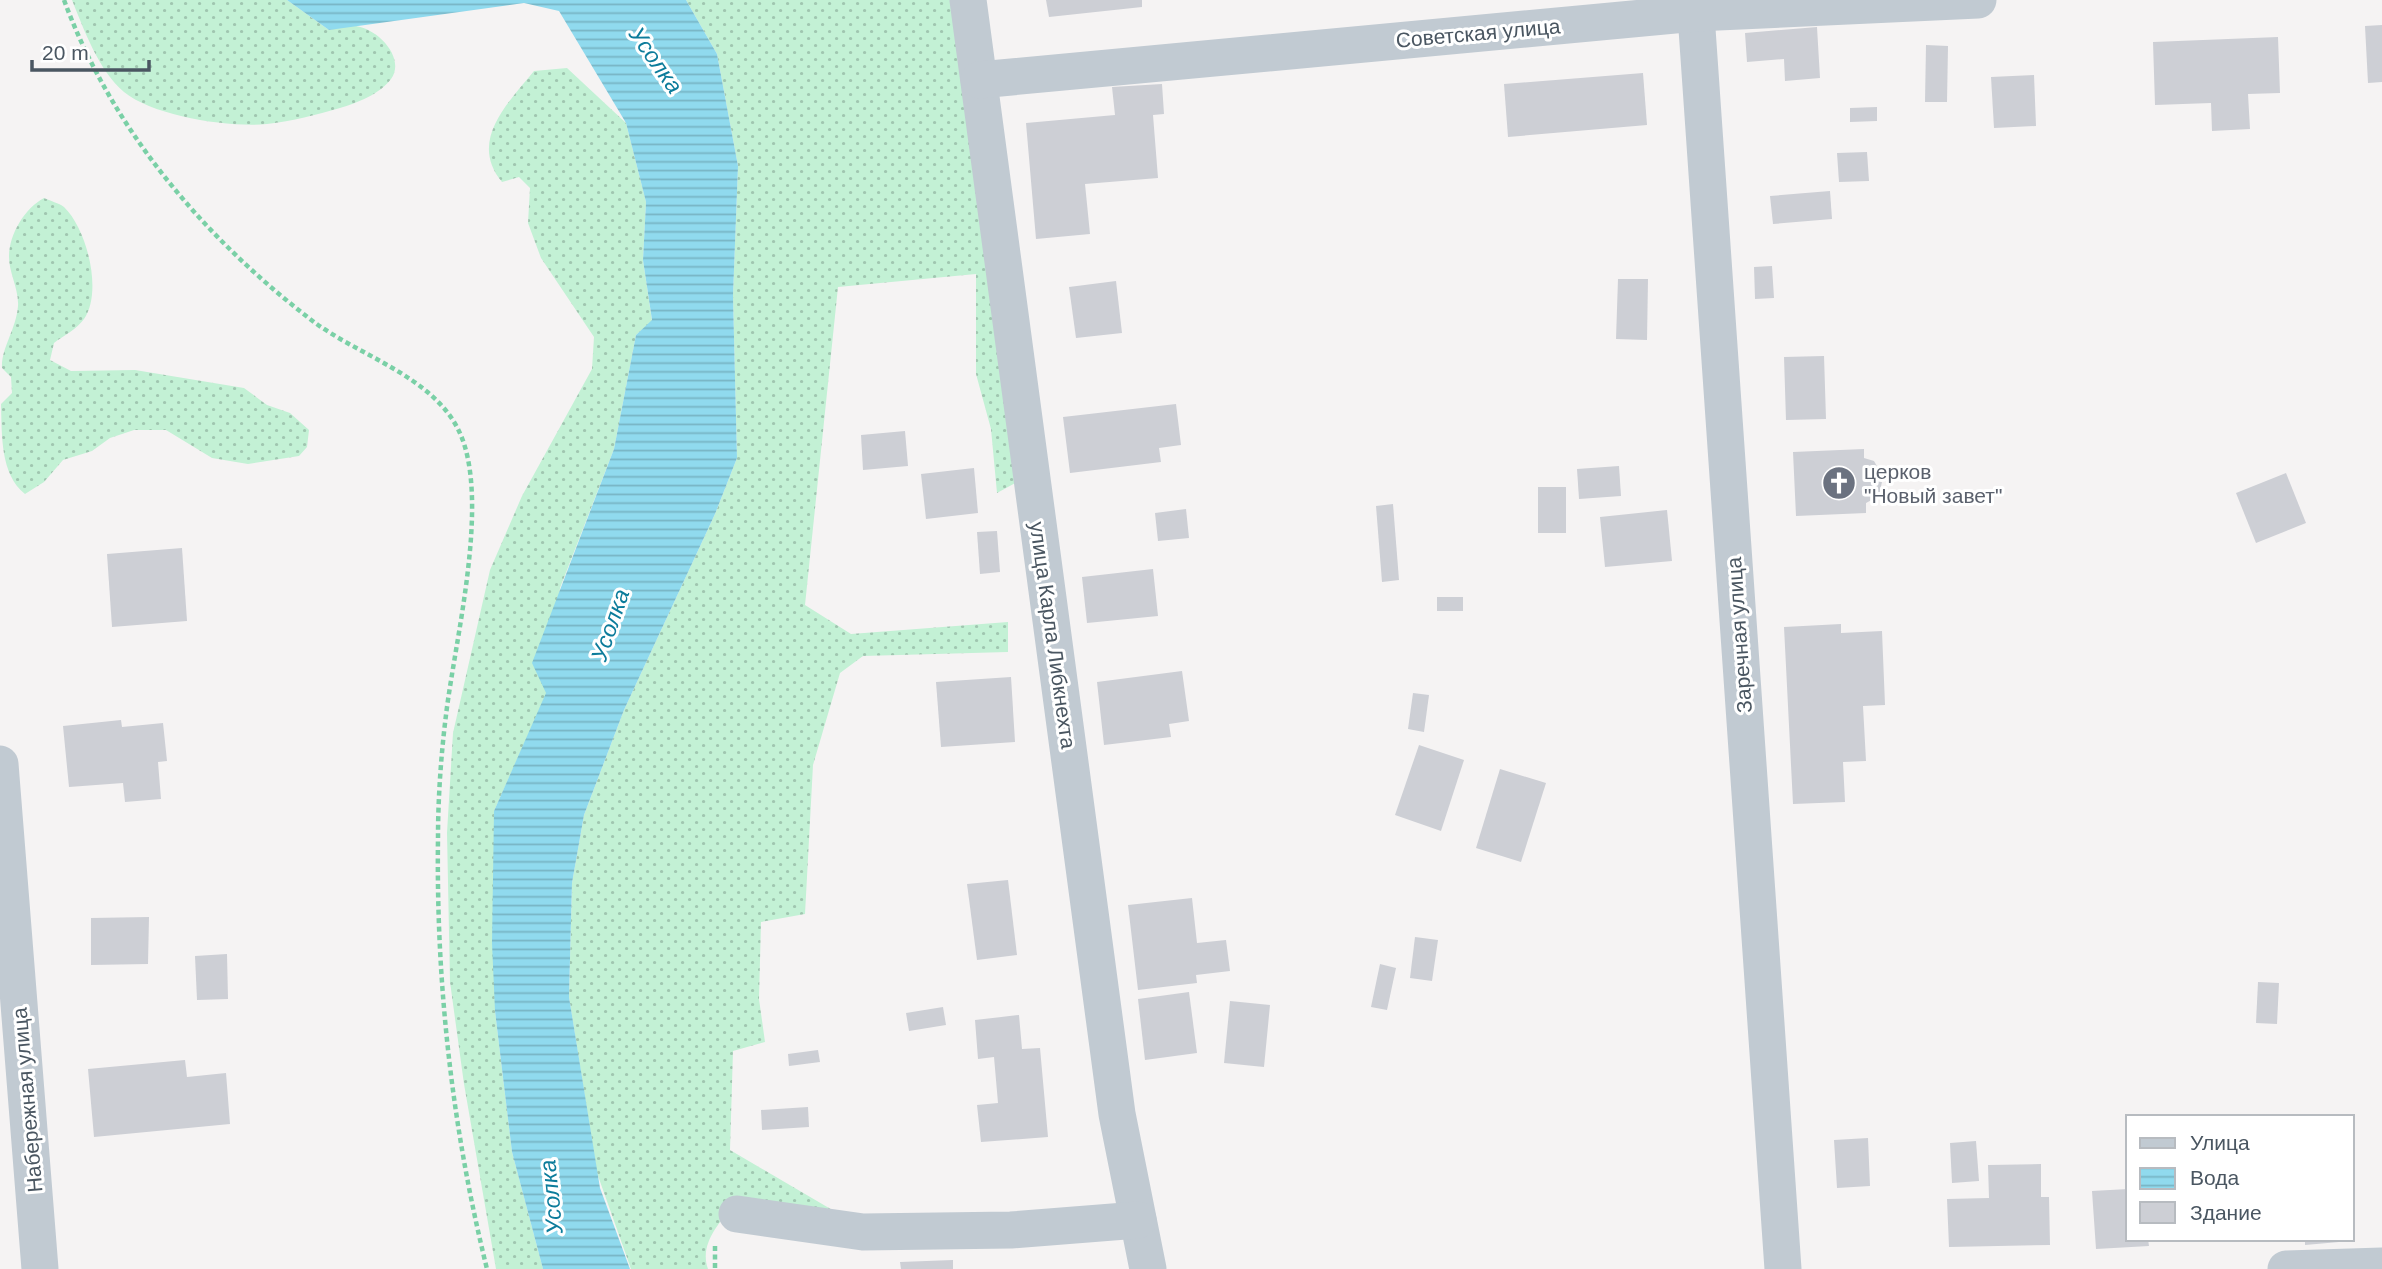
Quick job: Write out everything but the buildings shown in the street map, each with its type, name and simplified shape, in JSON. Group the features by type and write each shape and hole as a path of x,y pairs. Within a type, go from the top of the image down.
{"street":[{"name":"улица Карла Либкнехта","path":"968,0 1115,1100 1148,1269"},
{"name":"Советская улица","path":"979,80 1695,6 1978,0"},
{"name":"Заречная улица","path":"1695,6 1783,1269"},
{"name":"Набережная улица","path":"0,764 40,1269"},
{"path":"737,1213 863,1232 1011,1230 1138,1220"},
{"path":"2286,1269 2382,1266"}],"path":[{"path":"64,0 97,76 132,132 197,216 244,263 317,324 403,376 430,396 446,411 458,429 466,451 474,493 446,718 438,833 438,924 451,1076 471,1206 486,1269"}],"green space":[{"path":"72,0 287,0 329,30 353,26 373,33 392,54 395,71 381,89 368,97 304,118 251,125 192,119 153,108 124,92 107,73 93,49"},
{"path":"686,0 957,0 1019,481 997,493 991,429 976,374 976,274 838,287 805,605 851,634 1008,622 1008,652 863,656 840,673 813,765 805,914 761,922 759,999 765,1042 733,1051 730,1150 846,1218 733,1205 708,1243 708,1269 631,1269 597,1173 569,997 572,883 584,815 624,710 715,514 737,458 733,296 738,166 717,54"},
{"path":"567,68 626,123 646,202 643,260 652,321 636,335 614,449 560,588 547,693 494,811 495,1011 512,1152 543,1269 496,1269 464,1084 450,982 447,833 453,733 490,570 522,496 592,369 594,337 541,258 528,223 530,188 519,177 502,182 493,167 489,152 490,137 503,109 534,71"},
{"path":"44,198 64,207 72,217 85,245 92,277 90,307 84,319 54,343 50,360 71,371 135,370 244,388 267,405 290,413 309,430 307,447 299,456 248,464 212,458 166,430 134,430 110,438 92,451 63,460 44,482 25,494 17,486 4,453 1,404 12,393 11,377 2,368 2,361 18,306 9,257 12,239 19,223 37,202"}],"water":[{"name":"Усолка","path":"287,0 686,0 717,54 738,166 733,296 737,458 715,514 624,710 584,815 572,883 569,997 600,1188 630,1269 543,1269 512,1152 495,1011 492,943 494,811 546,693 532,663 614,449 636,335 652,320 643,260 646,202 626,123 559,11 524,3 329,30"}],"place":[{"name":"церков \"Новый завет\"","path":"1839,483"}]}
